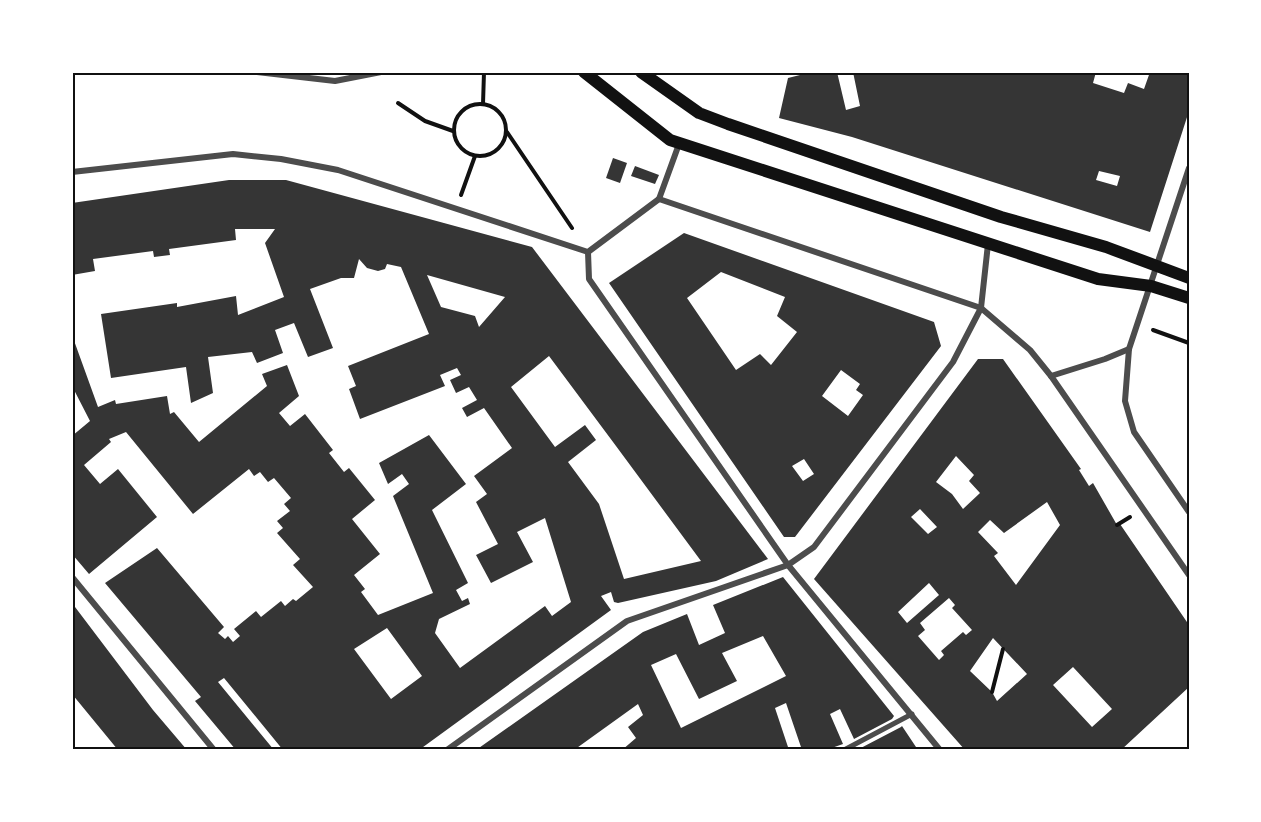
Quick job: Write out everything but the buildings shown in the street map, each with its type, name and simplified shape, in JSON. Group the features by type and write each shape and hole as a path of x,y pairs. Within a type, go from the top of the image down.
{"main road":[{"path":"584,72 670,141 1098,279 1151,286 1189,298"},
{"path":"647,74 699,113 1001,217 1159,266 1189,278"}],"street":[{"path":"257,72 335,81 381,72"},
{"path":"588,252 659,199 679,144"},
{"path":"72,172 233,154 281,159 338,170 588,252"},
{"path":"1189,168 1159,266 1130,349 1125,400 1134,432 1189,512"},
{"path":"659,199 981,308 1030,350 1051,376 1189,575"},
{"path":"447,750 627,621 788,565 814,548 953,362 981,308 988,244"},
{"path":"588,252 589,279 788,565 940,750"},
{"path":"1051,376 1130,349"},
{"path":"72,577 214,750"},
{"path":"844,750 912,714"}],"path":[{"path":"483,104 484,72"},
{"path":"398,103 425,121 453,131"},
{"path":"507,132 500,148 484,156 475,156 460,147 453,131 459,114 474,104 483,104 498,110 503,116 507,132 588,252"},
{"path":"456,209 475,156"},
{"path":"1138,324 1189,343"},
{"path":"992,692 1003,649"}]}
